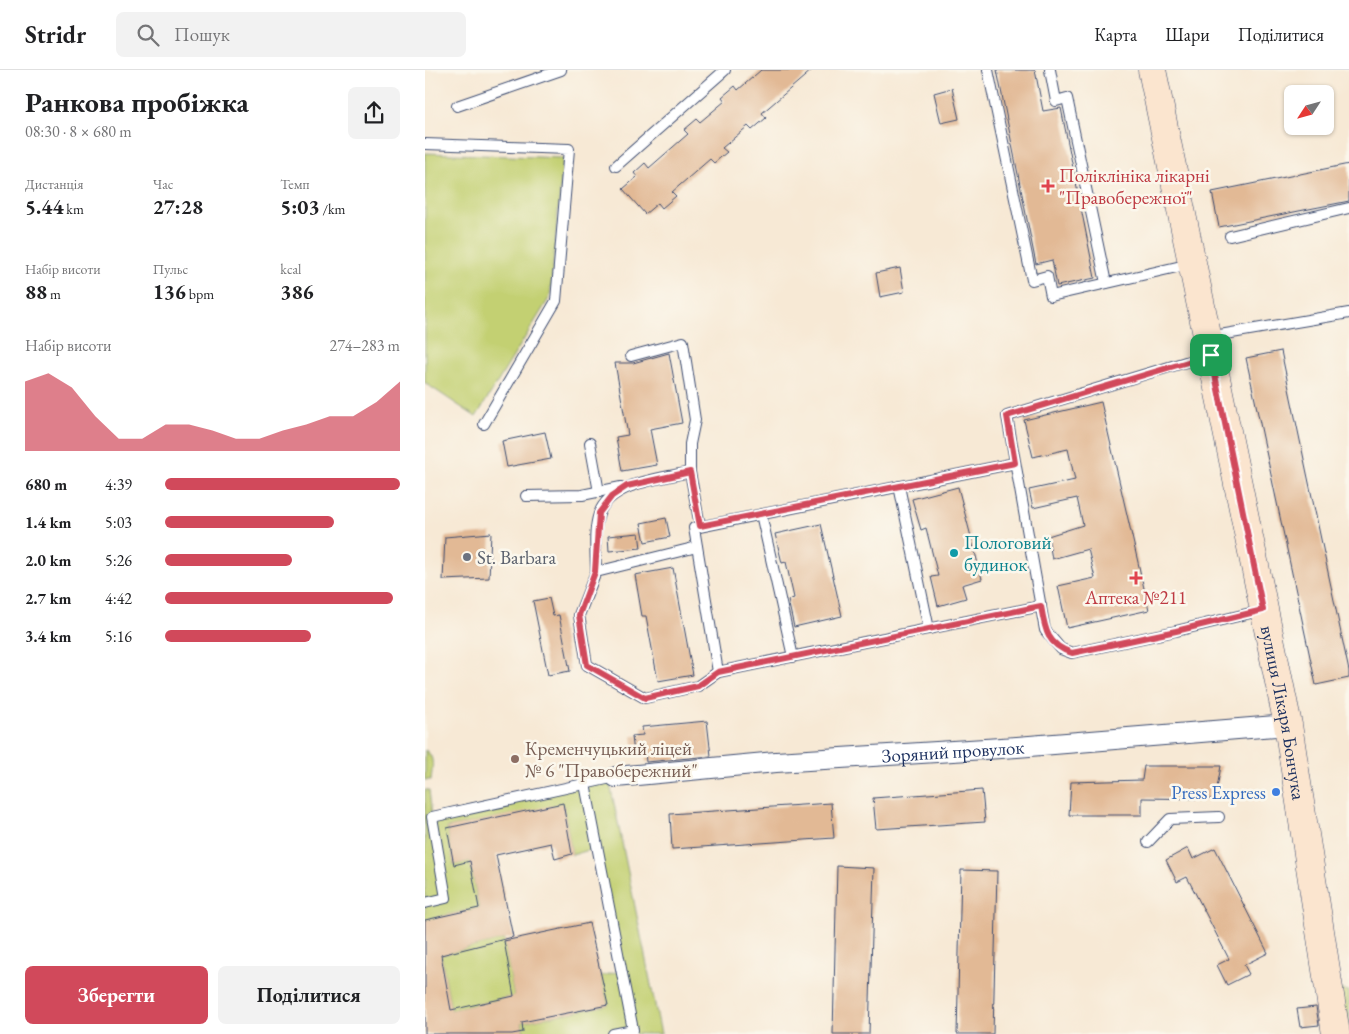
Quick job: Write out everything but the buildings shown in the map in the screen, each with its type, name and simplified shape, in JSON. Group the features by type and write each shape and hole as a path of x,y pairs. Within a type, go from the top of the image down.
{"street":[{"name":"вулиця Лікаря Бончука","path":"1152,70 1190,264 1209,346 1288,725 1336,1034"},
{"name":"Зоряний провулок","path":"616,777 776,762 1017,747 1288,725"}],"lane":[{"path":"457,106 561,70"},
{"path":"616,166 725,70"},
{"path":"988,70 1032,280 1047,276 1051,296 1190,264"},
{"path":"1050,70 1056,101 1067,98 1106,283"},
{"path":"425,144 569,149 556,301 484,424"},
{"path":"1230,236 1349,208"},
{"path":"1263,610 1072,653 1061,649 1051,640 1045,630 1007,416 1209,346 1348,316"},
{"path":"631,356 683,342 695,420 690,444 690,472 700,526"},
{"path":"590,443 599,492"},
{"path":"718,672 694,528 1015,463"},
{"path":"526,496 582,495 690,472"},
{"path":"627,486 612,496 599,513 595,572 579,615 587,665 645,698 698,686 718,672 1041,606"},
{"path":"899,486 929,629"},
{"path":"761,514 793,657"},
{"path":"595,572 697,547"},
{"path":"425,903 445,898 433,817 616,777"},
{"path":"585,784 633,1030 613,1034"},
{"path":"1148,842 1170,819 1219,817"}],"green space":[{"path":"425,153 563,158 550,297 476,417 425,383"},
{"path":"425,750 432,760 431,780 425,780"},
{"path":"609,779 661,1034 524,1034 522,1022 608,1005 601,976 620,971 596,848 572,855 563,804 447,828 454,865 470,861 479,908 425,920 425,790 429,790 432,817"},
{"path":"504,939 514,996 451,1010 441,955"},
{"path":"1337,989 1349,991 1349,1034"}],"place":[{"name":"Поліклініка лікарні \"Правобережної\"","path":"1048,186"},
{"name":"Пологовий будинок","path":"954,553"},
{"name":"St. Barbara","path":"467,557"},
{"name":"Аптека №211","path":"1136,578"},
{"name":"Кременчуцький ліцей № 6 \"Правобережний\"","path":"515,759"},
{"name":"Press Express","path":"1276,792"}],"route":[{"path":"1211,355 1263,610 1072,653 1061,649 1051,640 1045,630 1041,606 718,672 698,686 645,698 587,665 579,615 595,572 599,513 612,496 627,486 690,472 700,526 1015,463 1007,416 1211,355"}]}
